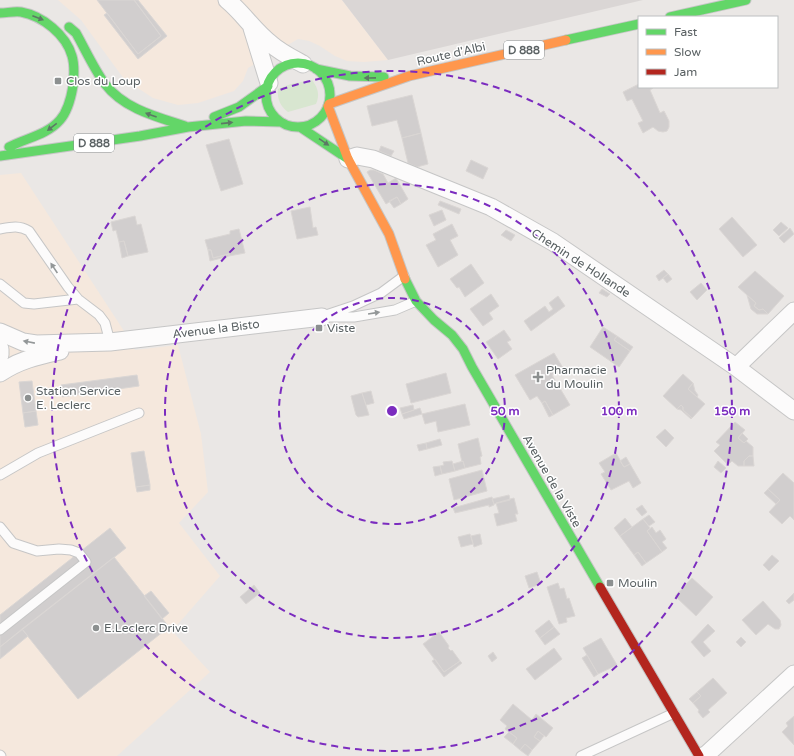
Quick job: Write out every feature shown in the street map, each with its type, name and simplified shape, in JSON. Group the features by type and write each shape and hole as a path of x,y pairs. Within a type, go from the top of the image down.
{"main road":[{"path":"674,16 746,0"},
{"path":"0,13 23,13 44,21 66,42 72,56 73,65 71,94 66,112 60,120 44,133 15,144 0,155"},
{"path":"64,22 76,33 105,84 116,95 127,104 143,112 188,127"},
{"name":"Route d'Albi","path":"328,105 409,76 638,24"},
{"path":"295,63 310,66 322,74 327,80 330,96 324,114 317,121 300,127 281,122 275,116 267,102 268,84 273,76 283,68 295,63"},
{"name":"Route d'Albi","path":"310,66 336,75 354,78 409,76"},
{"name":"D 888","path":"188,127 239,107 268,84"},
{"name":"Avenue de la Viste","path":"328,105 348,159 389,234 404,276 416,301 434,320 452,335 463,349 472,367 699,756"},
{"name":"D 888","path":"0,155 140,136 188,127 246,121 281,122"},
{"name":"Avenue de la Viste","path":"300,127 348,159"}],"street":[{"path":"227,0 236,7 271,44 310,66"},
{"path":"251,24 260,50 268,84"},
{"name":"Chemin de Hollande","path":"348,159 357,156 374,159 491,207 553,242 736,367 794,410"},
{"path":"736,367 794,311"},
{"name":"Avenue la Bisto","path":"0,373 10,366 32,357 110,342 322,317"},
{"name":"Avenue la Bisto","path":"0,332 24,342 36,344 110,342"},
{"path":"0,349 0,355"},
{"path":"703,756 794,674"}],"lane":[{"path":"0,228 15,226 23,227 29,231 68,287 78,299 99,315 105,323 110,342"},
{"path":"322,317 381,294 404,276"},
{"path":"0,284 24,303 34,304 78,299"},
{"path":"322,317 354,317 395,310 416,301"},
{"path":"0,475 38,454 138,413"},
{"path":"0,527 13,543 37,551 59,549 71,550 79,553 86,562 0,630"},
{"path":"581,756 675,713"}],"shaded area":[{"path":"58,0 342,0 388,60 364,62 347,61 309,41 298,39 248,68 243,81 234,91 198,103 178,105 153,98 124,79 81,20"},
{"path":"342,0 643,0 388,60"},
{"path":"21,173 135,350 178,345 201,434 208,492 179,523 220,576 172,631 210,672 117,756 0,756 0,175"}],"green space":[{"path":"312,80 318,92 316,104 288,112 280,102 278,89 291,84"}],"building":[{"path":"97,0 134,0 161,36 138,54"},
{"path":"134,0 138,0 167,36 138,59 104,15 107,13 138,54 161,36"},
{"path":"638,84 638,88 653,88 650,90 660,113 664,111 669,121 667,131 658,131 653,127 643,133 638,123 643,121 632,99 627,101 623,92"},
{"path":"412,95 421,133 402,138 397,120 372,126 367,106"},
{"path":"421,133 428,164 417,167 408,163 402,138"},
{"path":"229,139 243,184 221,191 206,145"},
{"path":"381,146 394,151 391,156 379,151"},
{"path":"471,160 488,168 483,179 466,171"},
{"path":"370,170 383,174 388,183 396,178 408,199 401,204 397,197 386,204 367,172"},
{"path":"397,197 401,204 394,208 389,201"},
{"path":"440,201 461,209 459,214 438,205"},
{"path":"310,207 313,228 316,227 318,235 297,239 291,211"},
{"path":"442,210 446,220 434,226 429,215"},
{"path":"135,216 137,225 141,224 148,252 128,256 124,241 119,242 116,230 113,231 111,222"},
{"path":"732,217 757,245 743,257 719,229"},
{"path":"781,222 788,228 779,236 773,230"},
{"path":"452,224 458,236 450,240 458,255 438,267 426,245 436,240 433,234"},
{"path":"790,228 794,234 784,243 779,238"},
{"path":"239,229 245,253 229,256 229,254 213,258 211,250 208,250 205,240 230,234 230,231"},
{"path":"506,230 515,235 511,241 501,235"},
{"path":"124,241 128,256 122,258 119,242"},
{"path":"208,250 211,250 213,258 229,254 229,256 210,261"},
{"path":"471,264 484,283 465,297 459,287 457,288 450,279"},
{"path":"664,270 668,274 659,281 656,276"},
{"path":"755,271 784,296 768,314 763,309 759,310 754,306 756,303 738,287"},
{"path":"668,274 672,279 667,283 663,278"},
{"path":"701,283 707,290 697,300 690,292"},
{"path":"602,289 610,294 607,297 599,293"},
{"path":"491,294 499,306 489,313 493,319 483,326 470,309"},
{"path":"747,295 756,303 754,306 759,310 763,309 768,314 757,314 751,309"},
{"path":"558,296 565,306 531,331 524,321 545,306 549,312 553,309 549,303"},
{"path":"603,327 617,336 614,340 630,351 619,367 590,347"},
{"path":"504,330 511,340 507,342 512,349 498,359 486,342"},
{"path":"617,336 633,347 630,351 614,340"},
{"path":"554,353 563,368 552,375 570,405 553,415 545,401 542,403 537,396 530,400 515,375"},
{"path":"446,373 451,393 411,403 406,384"},
{"path":"683,374 693,383 688,389 705,404 692,418 683,410 681,405 677,409 663,396"},
{"path":"137,375 139,386 62,397 61,385"},
{"name":"Station Service E. Leclerc","path":"32,381 36,411 23,413 19,382"},
{"path":"693,383 695,391 698,395 697,397 688,389"},
{"path":"371,391 374,403 366,405 362,393"},
{"path":"362,393 369,415 358,417 356,415 351,396"},
{"path":"545,401 553,415 549,417 542,403"},
{"path":"465,404 470,425 438,432 436,421 425,424 422,414"},
{"path":"413,405 414,410 402,414 400,408"},
{"path":"681,405 683,410 692,418 691,419 681,410 677,409"},
{"path":"420,408 422,414 404,419 402,414"},
{"path":"36,411 38,425 25,427 23,413"},
{"path":"735,422 745,430 738,438 744,443 746,441 753,447 753,456 749,456 744,461 744,466 738,466 732,461 728,465 714,451 720,445 716,442"},
{"path":"665,429 674,438 666,447 656,437"},
{"path":"742,433 748,439 744,443 738,438"},
{"path":"478,438 482,456 480,457 481,464 465,468 458,444"},
{"path":"440,439 442,445 427,449 426,443"},
{"path":"426,443 427,449 419,451 417,445"},
{"path":"144,451 150,485 136,487 131,453"},
{"path":"616,453 624,467 630,464 641,483 633,488 629,481 611,490 601,474 605,472 599,463"},
{"path":"749,456 753,456 754,466 744,466 744,461"},
{"path":"626,457 630,464 624,467 620,461"},
{"path":"452,461 455,471 442,474 440,466 444,465 443,462"},
{"path":"463,461 465,468 455,471 453,464"},
{"path":"718,461 726,468 721,473 714,467"},
{"path":"440,466 442,474 435,476 433,467"},
{"path":"482,470 487,491 454,500 449,479"},
{"path":"783,473 794,483 794,520 790,516 782,524 769,512 780,500 768,489"},
{"path":"150,485 150,490 137,492 136,487"},
{"path":"768,489 780,500 776,504 764,493"},
{"path":"509,495 510,500 494,504 492,499"},
{"path":"492,497 494,505 489,507 489,505 455,513 453,508"},
{"path":"514,498 518,514 515,514 517,521 497,526 494,514 499,513 496,503"},
{"path":"642,505 647,512 642,516 636,509"},
{"path":"649,515 655,522 649,526 643,519"},
{"path":"625,518 632,527 620,536 614,528"},
{"path":"643,519 650,528 647,531 662,552 646,563 638,552 634,555 620,536"},
{"path":"652,527 656,533 660,530 666,539 662,542 667,548 662,552 647,531"},
{"path":"110,528 126,548 0,647 0,615"},
{"path":"470,534 473,544 461,547 458,537"},
{"path":"480,534 482,544 474,547 471,536"},
{"path":"638,552 646,563 642,566 634,555"},
{"path":"772,555 779,561 769,571 763,565"},
{"name":"E.Leclerc Drive","path":"114,557 169,627 78,699 22,629"},
{"path":"537,572 541,584 529,588 525,576"},
{"path":"692,578 713,597 696,616 675,596"},
{"path":"558,583 560,589 564,588 567,599 569,598 575,616 566,618 567,622 559,624 547,587"},
{"path":"254,585 260,593 246,604 240,597"},
{"path":"151,591 169,613 162,619 144,596"},
{"path":"794,593 794,600 789,604 786,601"},
{"path":"763,601 780,620 781,625 779,629 775,629 768,624 756,635 742,620"},
{"path":"549,620 554,627 540,638 535,631"},
{"path":"708,624 715,631 703,642 711,651 704,657 691,642"},
{"path":"554,627 560,634 545,645 540,638"},
{"path":"22,629 28,636 0,659 0,647"},
{"path":"439,632 449,646 448,648 451,651 452,650 460,661 444,672 423,644"},
{"path":"741,637 746,642 741,647 736,642"},
{"path":"601,638 617,665 598,674 583,648"},
{"path":"554,648 562,659 535,680 526,669"},
{"path":"493,652 497,658 492,662 488,656"},
{"path":"587,655 598,674 594,677 582,658"},
{"path":"435,659 444,672 460,661 462,663 444,677 432,661"},
{"path":"713,678 727,693 708,710 710,712 703,718 693,703 701,696 697,692"},
{"path":"697,692 701,696 693,703 689,699"},
{"path":"513,704 532,720 536,714 553,728 546,737 538,731 534,737 540,741 532,750 525,744 520,750 513,744 517,738 505,729 507,726 500,720"},
{"path":"794,716 794,745 782,732 788,726 786,723"},
{"path":"538,731 544,736 540,741 534,737"},
{"path":"509,732 517,738 513,744 504,737"},
{"path":"525,744 532,750 528,756 520,750"}],"traffic: fast":[{"path":"674,16 746,0"},
{"path":"0,13 21,12 29,14 45,22 65,41 72,56 74,68 73,86 70,100 65,113 60,120 43,133 9,147"},
{"path":"566,40 638,24"},
{"path":"69,27 76,33 97,72 113,93 131,106 185,126"},
{"path":"298,63 316,69 324,77 330,95 324,113 316,121 298,127 280,121 272,113 266,95 272,77 280,69 298,63"},
{"path":"316,69 350,76 384,77"},
{"path":"214,117 239,107 268,86"},
{"path":"0,156 140,136 188,127 246,121 281,122"},
{"path":"300,127 348,159"},
{"path":"405,279 416,301 434,320 452,335 463,349 600,587"}],"traffic: slow":[{"path":"329,104 409,76 566,40"},
{"path":"328,106 348,159 389,234 405,279"}],"traffic: jam":[{"path":"600,587 699,756"}],"place":[{"name":"Clos du Loup","path":"58,81"},
{"name":"Viste","path":"319,328"},
{"name":"Pharmacie du Moulin","path":"538,377"},
{"name":"Station Service E. Leclerc","path":"28,398"},
{"name":"Moulin","path":"610,583"},
{"name":"E.Leclerc Drive","path":"96,628"}]}
